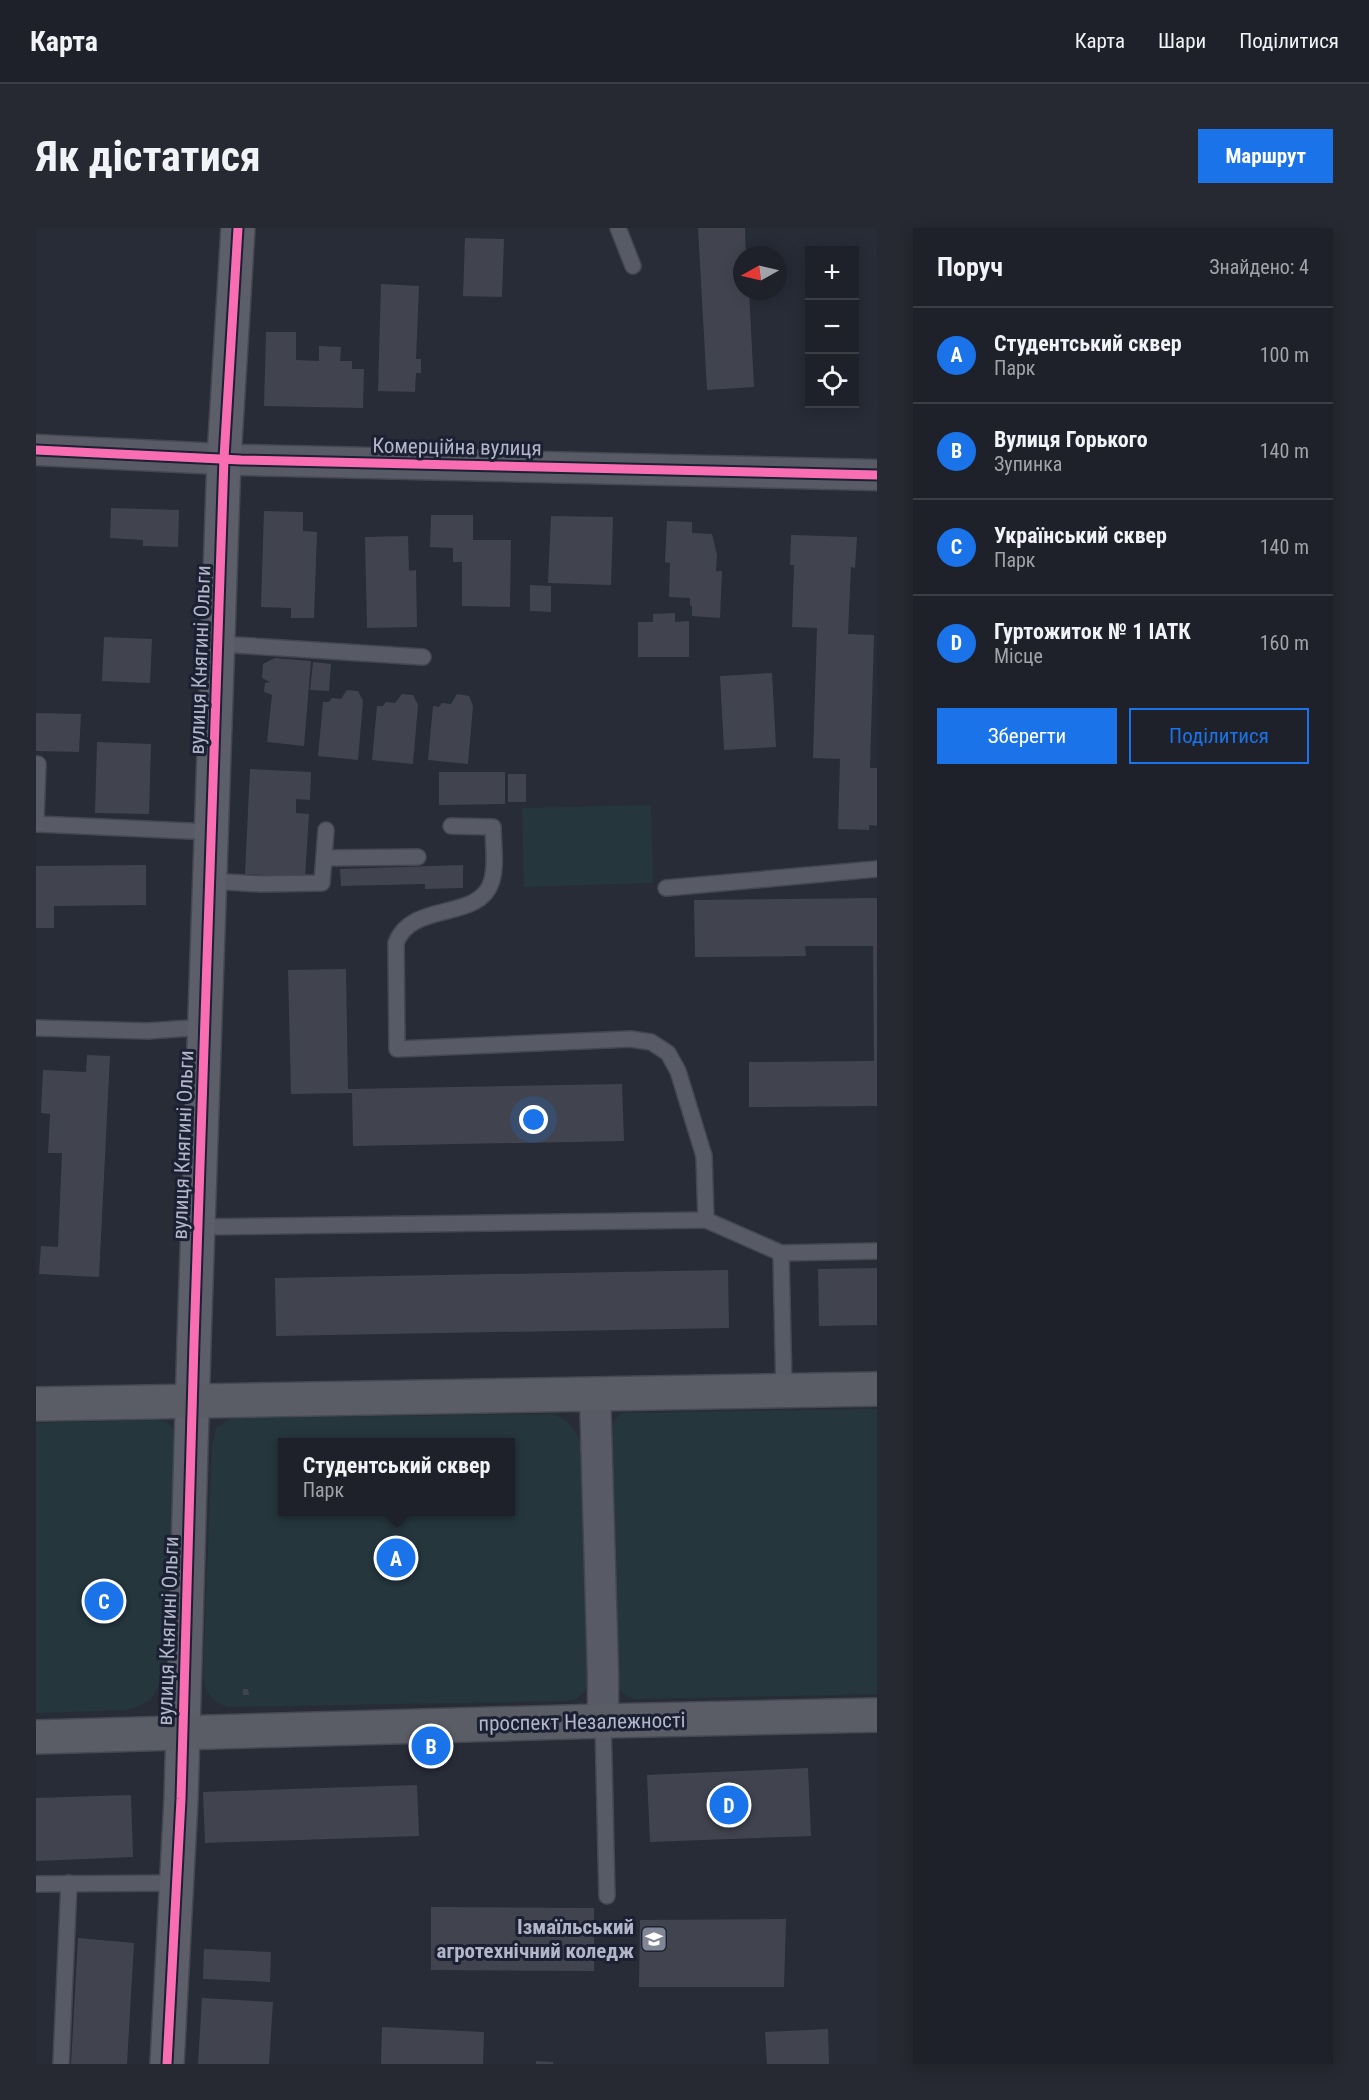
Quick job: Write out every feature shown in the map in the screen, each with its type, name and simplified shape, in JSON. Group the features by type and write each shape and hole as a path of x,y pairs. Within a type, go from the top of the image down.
{"main road":[{"path":"36,1404 877,1389"},
{"name":"проспект Незалежності","path":"36,1737 877,1715"}],"street":[{"name":"вулиця Княгині Ольги","path":"167,2064 183,1732 224,458 238,228"},
{"name":"Комерційна вулиця","path":"36,450 264,461 877,475"},
{"path":"595,1394 603,1721"}],"lane":[{"path":"618,228 633,266"},
{"path":"219,644 423,657"},
{"path":"36,764 38,764 36,818"},
{"path":"36,824 212,831"},
{"path":"451,826 493,827 491,885 484,895 475,901 418,920 408,925 400,933 396,943 397,1049 630,1039 651,1042 668,1053 678,1071 704,1156 706,1220"},
{"path":"210,881 261,884 322,883 327,830"},
{"path":"324,858 418,857"},
{"path":"666,888 877,869"},
{"path":"36,1029 148,1031 205,1027"},
{"path":"198,1227 706,1220 782,1253 877,1251"},
{"path":"782,1253 784,1390"},
{"path":"603,1721 607,1896"},
{"path":"61,2064 69,1883"},
{"path":"36,1884 177,1883"}],"shaded area":[{"path":"651,805 653,883 524,887 522,808"},
{"path":"877,1409 877,1694 636,1699 623,1693 617,1685 610,1431 617,1417 623,1413"},
{"path":"551,1414 566,1421 574,1429 582,1445 589,1682 583,1693 567,1701 228,1707 218,1702 208,1692 203,1676 212,1446 216,1428 231,1418"},
{"path":"156,1420 169,1424 176,1436 169,1640 161,1683 151,1699 138,1707 124,1710 36,1713 36,1423"}],"building":[{"path":"698,228 745,228 746,246 733,246 733,300 749,300 754,387 707,390"},
{"path":"465,238 504,239 502,297 463,296"},
{"path":"381,284 419,286 416,359 421,359 421,373 416,373 415,392 378,391"},
{"path":"266,332 296,332 296,360 319,361 319,346 341,347 340,361 352,361 352,369 364,369 363,408 264,406"},
{"path":"111,508 179,510 178,547 143,546 143,540 110,538"},
{"path":"264,511 303,512 303,531 317,532 314,618 291,618 291,608 261,607"},
{"path":"431,515 473,515 473,540 511,540 510,607 462,606 462,562 453,562 453,548 430,547"},
{"path":"551,516 613,517 611,585 548,583"},
{"path":"667,521 692,522 692,533 712,534 717,555 716,571 722,571 720,618 692,616 690,598 669,597 670,563 665,562"},
{"path":"791,535 857,537 855,568 851,567 848,634 874,635 870,768 877,768 877,826 869,825 869,830 838,829 840,759 813,758 817,628 792,627 794,565 790,565"},
{"path":"408,536 409,571 416,570 417,627 367,628 365,537"},
{"path":"530,585 551,586 551,612 530,611"},
{"path":"675,613 675,622 689,621 689,657 638,657 638,622 653,622 653,614"},
{"path":"104,637 152,639 150,683 102,681"},
{"path":"275,658 311,661 304,746 267,742 272,695 264,692 265,683 270,682 262,678 263,664"},
{"path":"313,662 331,664 329,691 310,690"},
{"path":"772,673 776,747 724,750 720,676"},
{"path":"347,690 358,691 363,701 358,760 318,756 323,702 329,702 332,698 341,699"},
{"path":"402,694 413,695 418,705 413,764 372,760 377,706 383,706 386,702 395,703"},
{"path":"457,694 469,696 473,706 468,764 428,760 433,706 439,707 442,703 451,704"},
{"path":"36,713 81,714 79,752 36,751"},
{"path":"97,742 151,744 149,814 95,813"},
{"path":"250,769 311,772 310,800 296,799 296,813 309,814 305,877 245,874"},
{"path":"439,772 505,772 505,804 439,805"},
{"path":"508,774 526,774 526,802 508,802"},
{"path":"146,865 146,905 54,906 54,928 36,928 36,866"},
{"path":"463,865 463,888 425,889 425,884 341,886 340,869"},
{"path":"877,898 877,1106 749,1107 749,1062 874,1061 873,946 805,946 806,956 695,957 694,900"},
{"path":"346,969 348,1089 622,1084 624,1141 353,1146 352,1093 291,1094 288,970"},
{"path":"87,1055 110,1056 99,1277 39,1274 41,1246 58,1247 62,1153 48,1153 50,1114 41,1113 43,1070 86,1072"},
{"path":"877,1268 877,1325 819,1326 818,1269"},
{"path":"728,1270 729,1328 276,1336 275,1278"},
{"path":"243,1689 248,1689 249,1695 243,1695"},
{"path":"808,1768 811,1836 650,1842 647,1775"},
{"path":"417,1785 419,1836 205,1843 203,1792"},
{"path":"131,1795 133,1857 36,1861 36,1798"},
{"path":"431,1907 594,1908 594,1971 431,1970"},
{"path":"786,1919 784,1987 639,1987 640,1920"},
{"path":"78,1938 134,1943 127,2064 71,2064"},
{"path":"204,1949 271,1952 270,1982 203,1979"},
{"path":"202,1998 273,2002 269,2064 198,2064"},
{"path":"382,2027 484,2032 483,2064 381,2064"},
{"path":"828,2029 829,2064 767,2064 765,2032"},
{"path":"536,2061 553,2062 553,2064 536,2064"}],"cycle path":[{"path":"167,2064 181,1799 224,458 238,228"},
{"path":"36,450 241,460 877,475"}],"place":[{"name":"Студентський сквер","path":"396,1558"},
{"name":"Український сквер","path":"104,1601"},
{"name":"Вулиця Горького","path":"431,1746"},
{"name":"Гуртожиток № 1 ІАТК","path":"729,1805"},
{"name":"Ізмаїльський агротехнічний коледж","path":"654,1939"}]}
